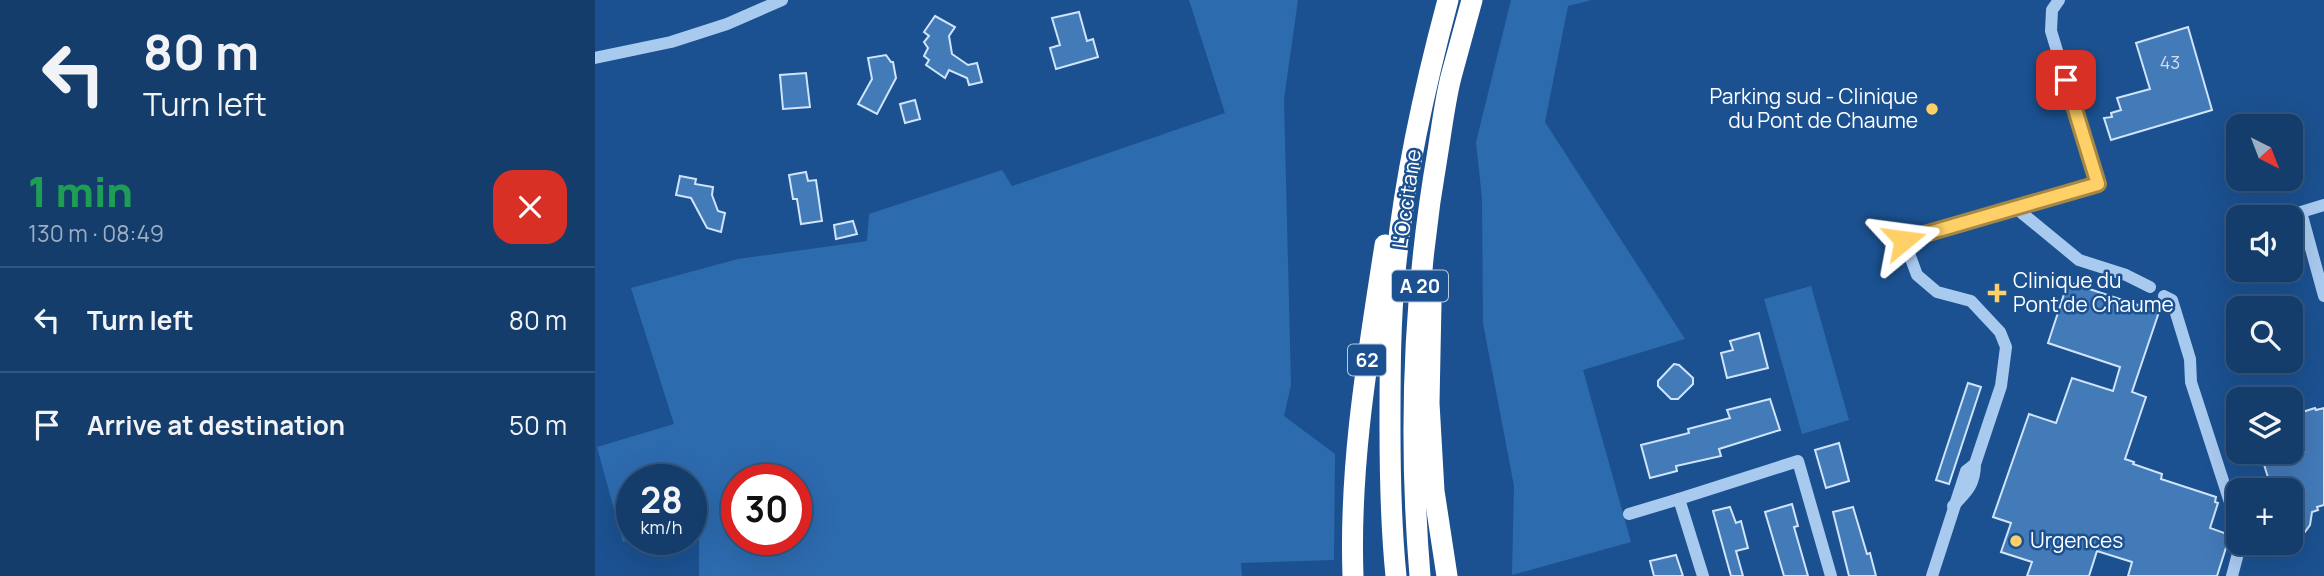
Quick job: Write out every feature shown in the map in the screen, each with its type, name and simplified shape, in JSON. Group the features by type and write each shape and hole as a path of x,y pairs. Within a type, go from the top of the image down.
{"highway":[{"name":"L'Occitane","path":"1396,576 1390,478 1390,373 1395,272 1413,149 1448,0"},
{"name":"L'Occitane","path":"1420,576 1414,500 1413,380 1426,220 1451,79 1472,0"},
{"name":"62","path":"1353,576 1354,478 1360,407 1387,232 1413,149"},
{"path":"1426,220 1431,313 1429,403 1434,491 1447,576"}],"street":[{"path":"595,58 671,42 727,24 782,0"},
{"path":"1932,576 1953,506 1966,471 1975,464 2001,386 2006,347 2000,332 1971,301 1937,292 1917,275 1904,240 2098,184 2051,31 2052,10 2059,0"},
{"path":"2324,205 2301,212 2324,296"},
{"path":"2017,209 2079,260 2126,275 2150,287"},
{"path":"2164,296 2172,300 2190,359 2190,382 2226,491"},
{"path":"1629,514 1798,461 1831,576"},
{"path":"1679,499 1703,576"},
{"path":"2232,576 2238,555"}],"shaded area":[{"path":"1189,0 1298,0 1284,99 1291,385 1284,416 1335,454 1334,560 1241,563 1242,576 699,576 699,555 707,555 707,464 616,464 616,516 597,447 674,424 631,288 738,259 867,241 869,214 1002,170 1012,186 1225,113"},
{"path":"1511,0 1592,0 1568,6 1545,122 1685,339 1583,370 1631,542 1512,575 1514,486 1483,323 1482,199 1476,142"},
{"path":"1811,286 1849,420 1802,434 1764,299"}],"building":[{"path":"1079,12 1087,41 1093,39 1098,57 1056,69 1050,48 1060,45 1052,18"},
{"path":"935,16 955,27 949,36 952,54 968,65 977,63 982,82 969,85 967,78 949,70 945,78 926,65 929,60 924,56 928,48 924,42 929,36 924,32"},
{"path":"2188,27 2212,110 2111,140 2104,118 2112,117 2111,113 2121,110 2117,98 2150,89 2136,43"},
{"path":"886,55 893,62 896,78 877,114 858,104 872,79 868,58"},
{"path":"806,73 810,107 783,109 780,75"},
{"path":"915,100 920,119 905,123 900,104"},
{"path":"806,172 808,181 816,180 822,221 801,224 789,175"},
{"path":"680,176 696,179 695,184 713,187 712,195 718,211 725,213 721,232 707,228 691,198 676,195"},
{"path":"853,221 857,234 836,239 834,225"},
{"path":"2068,282 2159,312 2132,392 2146,397 2125,459 2162,474 2161,479 2216,497 2215,502 2218,503 2210,528 2226,534 2226,548 2217,576 2128,576 2132,562 2097,551 2089,576 2027,576 2032,562 2001,552 2011,523 1993,517 2029,414 2056,423 2072,378 2113,391 2120,367 2048,343"},
{"path":"1759,333 1768,368 1727,378 1721,353 1733,350 1730,341"},
{"path":"1674,364 1679,365 1693,378 1693,384 1678,399 1671,399 1658,386 1658,381"},
{"path":"1968,383 1981,387 1949,484 1936,480"},
{"path":"1770,399 1780,430 1719,449 1721,456 1676,466 1677,471 1650,478 1641,445 1689,433 1688,429 1730,418 1727,410"},
{"path":"2324,408 2324,505 2312,512 2310,525 2303,533 2303,478 2268,478 2264,464 2303,464 2303,412"},
{"path":"1839,443 1849,481 1826,488 1815,450"},
{"path":"1792,504 1798,526 1794,527 1808,576 1784,576 1765,512"},
{"path":"1730,507 1736,523 1741,521 1748,548 1736,551 1743,576 1731,576 1713,511"},
{"path":"1853,507 1876,576 1849,576 1833,512"},
{"path":"1676,555 1683,576 1654,576 1650,561"}],"place":[{"name":"Parking sud - Clinique du Pont de Chaume","path":"1932,109"},
{"name":"Clinique du Pont de Chaume","path":"1997,293"},
{"name":"Urgences","path":"2016,541"}],"route":[{"path":"1904,240 2098,184 2066,80"}]}
